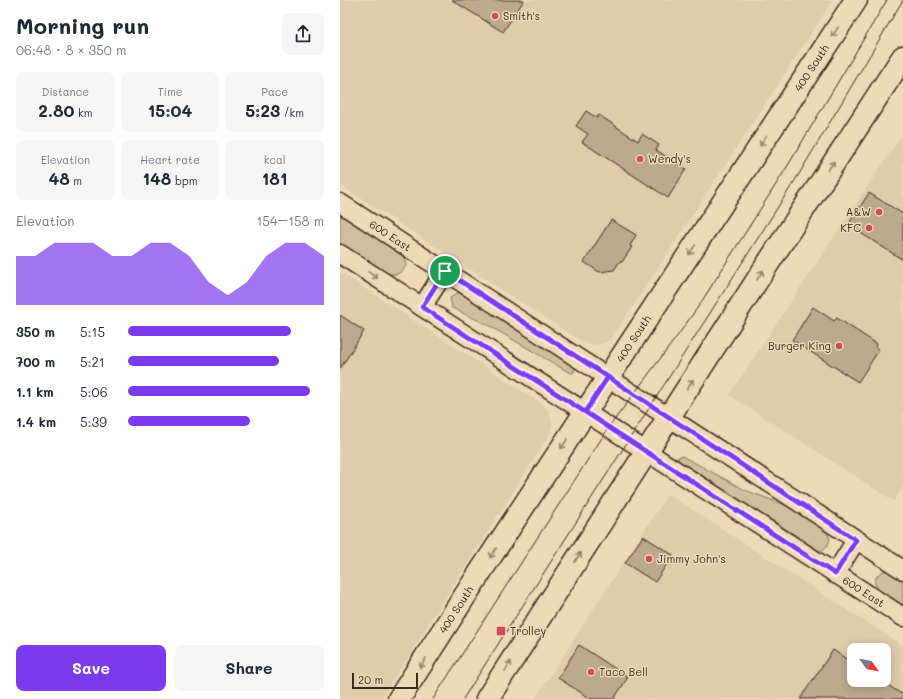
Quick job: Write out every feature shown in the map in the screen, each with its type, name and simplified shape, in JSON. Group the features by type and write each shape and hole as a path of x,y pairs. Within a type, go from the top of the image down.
{"main road":[{"name":"400 South","path":"399,699 479,574 856,0"},
{"path":"487,699 795,220 903,57"}],"street":[{"name":"600 East","path":"340,203 903,570"},
{"name":"600 East","path":"340,254 903,617"},
{"path":"422,307 445,271"},
{"path":"835,574 856,540"}],"shaded area":[{"path":"340,0 833,0 618,329 609,340 598,345 581,341 340,185"},
{"path":"903,133 903,487 894,501 729,395"},
{"path":"340,214 402,255 405,258 406,266 404,269 400,273 396,274 387,273 340,243"},
{"path":"340,272 542,404 549,412 552,423 550,433 546,440 381,699 340,699"},
{"path":"457,293 462,293 575,366 574,372 572,373 565,370 486,324 452,308 450,298"},
{"path":"682,456 745,490 790,507 827,532 830,539 827,546 817,552 680,462 678,457"},
{"path":"668,494 903,646 903,699 535,699"},
{"path":"884,571 891,571 903,579 903,607 886,596 876,586 875,581 877,576"}],"building":[{"name":"Smith's","path":"452,0 524,0 503,32"},
{"name":"Wendy's","path":"586,111 597,118 599,115 638,141 642,134 659,145 656,150 686,169 668,198 582,142 588,134 576,126"},
{"path":"869,193 903,214 903,260 848,225"},
{"path":"611,220 636,235 630,246 632,247 622,262 620,261 614,270 599,272 584,262"},
{"name":"Burger King","path":"813,307 834,321 837,318 877,344 875,347 879,350 858,382 792,340"},
{"path":"340,315 364,331 340,369"},
{"name":"Jimmy John's","path":"643,536 673,555 655,582 625,563"},
{"name":"Taco Bell","path":"579,645 628,677 614,699 591,699 558,678"},
{"path":"833,650 847,659 847,687 891,687 903,695 903,699 800,699"}],"tram line":[{"path":"433,699 609,427 700,304 787,167 887,0"},
{"path":"463,699 799,174 903,0"}],"place":[{"name":"Smith's","path":"495,16"},
{"name":"Wendy's","path":"640,159"},
{"name":"A&W","path":"879,212"},
{"name":"KFC","path":"869,228"},
{"name":"Burger King","path":"839,346"},
{"name":"Jimmy John's","path":"649,559"},
{"name":"Trolley","path":"501,631"},
{"name":"Taco Bell","path":"591,672"}],"route":[{"path":"445,271 422,307 585,412 608,377 856,540 835,574 585,412 608,377 445,271"}]}
